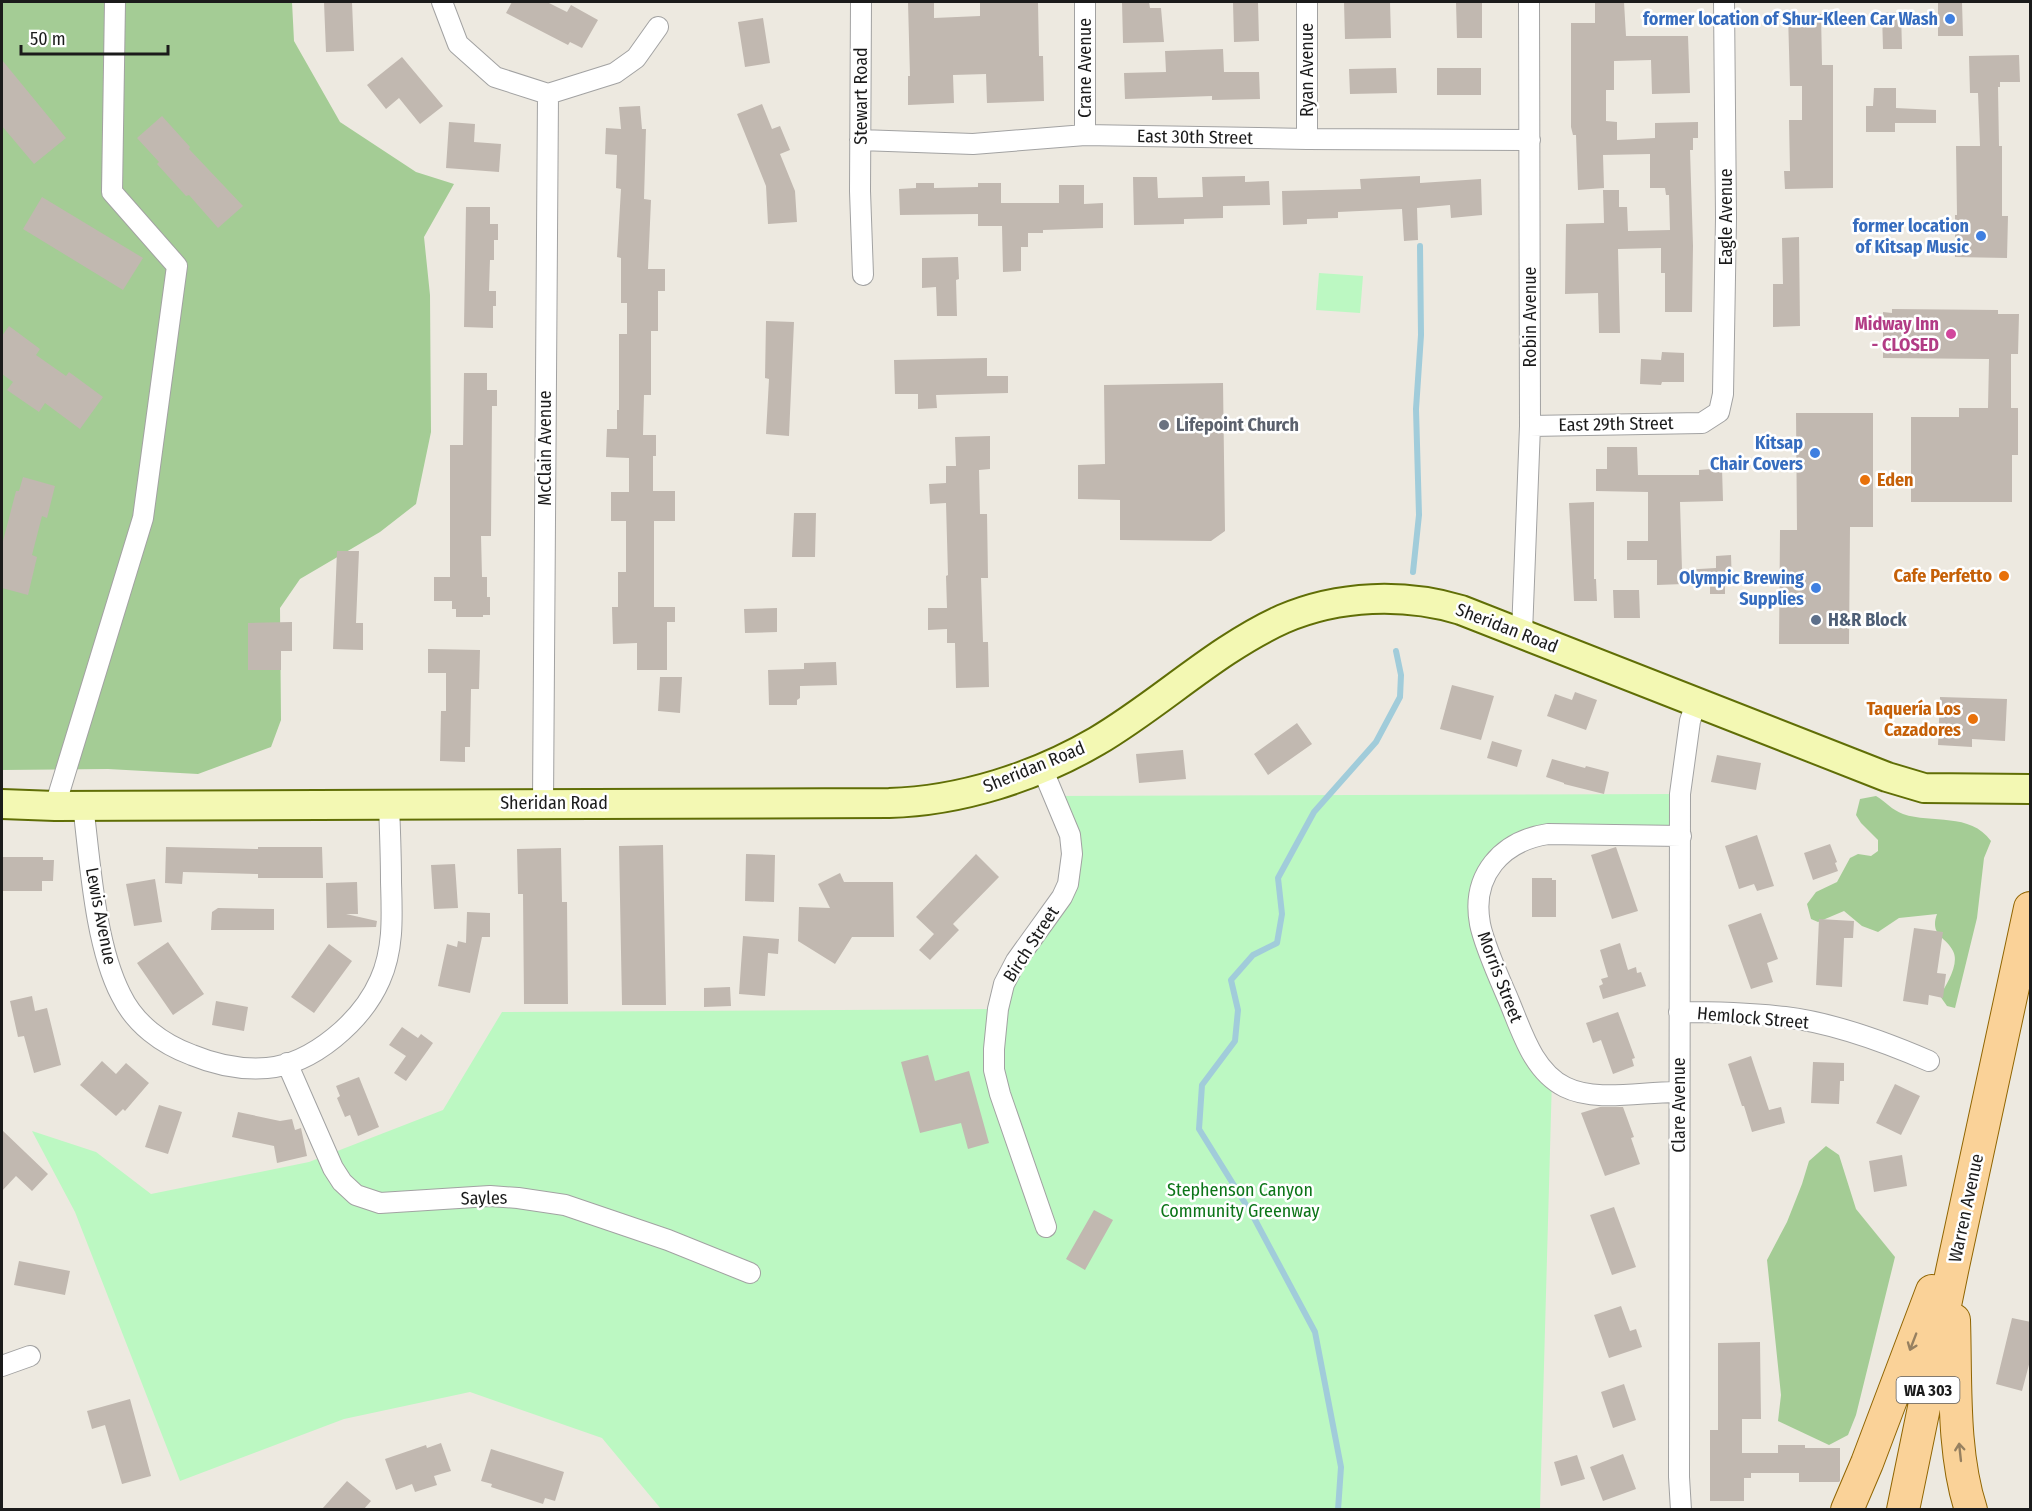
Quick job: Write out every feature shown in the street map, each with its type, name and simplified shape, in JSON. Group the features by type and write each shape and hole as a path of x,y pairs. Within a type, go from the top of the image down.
{"main road":[{"name":"Sheridan Road","path":"2,804 69,806 909,802 965,794 1042,768 1077,752 1100,739 1247,639 1282,619 1308,610 1366,599 1415,600 1438,603 1461,610 1887,777 1924,788 2031,789"},
{"name":"Warren Avenue","path":"1903,1509 2031,908"},
{"path":"1847,1509 1867,1463 1971,1189"},
{"path":"1952,1271 1959,1449 1964,1485 1971,1509"}],"street":[{"path":"69,806 144,518 177,266 112,192 115,2"},
{"path":"442,2 458,44 495,77 548,94 615,73 636,58 658,27"},
{"name":"Stewart Road","path":"861,2 860,191 863,276"},
{"name":"Crane Avenue","path":"1085,2 1085,135"},
{"name":"Ryan Avenue","path":"1307,2 1307,140"},
{"name":"Robin Avenue","path":"1522,633 1530,426 1529,2"},
{"name":"Eagle Avenue","path":"1702,423 1719,412 1723,393 1726,218 1724,2"},
{"name":"McClain Avenue","path":"543,803 548,94"},
{"name":"East 30th Street","path":"860,140 973,144 1085,135 1307,140 1530,140"},
{"name":"East 29th Street","path":"1530,426 1702,423"},
{"name":"Clare Avenue","path":"1681,1509 1679,1477 1680,794 1690,721 1696,703"},
{"name":"Birch Street","path":"1042,768 1070,836 1072,854 1068,884 1062,897 1016,961 1004,984 998,1009 994,1070 1000,1094 1046,1227"},
{"name":"Lewis Avenue","path":"69,806 111,971 121,996 135,1017 157,1037 181,1051 212,1063 244,1068 268,1068 314,1052 335,1036 354,1019 371,998 381,979 388,958 391,936 389,805"},
{"name":"Morris Street","path":"1679,1092 1597,1095 1571,1089 1552,1078 1536,1061 1527,1044 1480,926 1478,907 1480,892 1494,861 1507,848 1527,838 1548,834 1681,836"},
{"name":"Hemlock Street","path":"1679,1012 1786,1017 1869,1037 1929,1061"},
{"name":"Sayles","path":"287,1063 333,1168 342,1182 356,1196 380,1203 490,1196 565,1205 668,1240 750,1273"},
{"path":"2,1366 30,1356"}],"green space":[{"path":"2,2 292,2 294,41 340,122 416,172 454,184 424,237 430,295 431,432 416,504 380,532 300,579 280,608 281,720 271,747 198,774 108,769 2,770"},
{"path":"1319,273 1363,276 1360,313 1316,310"},
{"name":"Stephenson Canyon Community Greenway","path":"1680,794 1681,836 1548,834 1507,848 1478,907 1552,1078 1540,1509 661,1509 602,1438 470,1392 344,1419 180,1481 75,1212 32,1131 96,1152 151,1194 309,1162 443,1110 502,1012 998,1009 1068,884 1054,796"},
{"path":"1876,796 1903,814 1962,822 1982,832 1991,841 1984,858 1977,918 1955,1008 1947,1006 1940,996 1951,974 1955,956 1950,946 1937,932 1935,921 1937,914 1899,918 1878,932 1862,926 1844,911 1818,922 1811,919 1807,904 1816,892 1837,882 1850,858 1858,854 1871,856 1878,851 1878,840 1856,815 1860,799"},
{"path":"1826,1146 1839,1155 1856,1209 1895,1257 1856,1415 1848,1435 1829,1445 1778,1421 1781,1395 1767,1260 1787,1222 1809,1161"}],"building":[{"path":"324,2 352,2 354,51 326,52"},
{"path":"512,2 547,2 567,12 571,5 598,20 582,48 570,42 568,45 506,13"},
{"path":"908,2 934,2 934,18 980,16 980,2 1038,2 1039,56 1043,56 1044,101 987,103 986,74 953,75 954,103 908,105 908,76 910,76"},
{"path":"1122,2 1149,2 1150,8 1161,8 1164,42 1123,43"},
{"path":"1233,2 1258,2 1259,41 1234,42"},
{"path":"1344,2 1390,2 1391,38 1345,39"},
{"path":"1456,2 1482,2 1482,38 1457,38"},
{"path":"1595,2 1624,2 1626,36 1688,36 1690,93 1652,94 1651,60 1614,61 1614,90 1606,90 1606,121 1617,122 1617,140 1655,138 1655,123 1698,122 1698,138 1693,138 1693,150 1690,150 1693,246 1692,312 1665,312 1665,273 1661,273 1661,248 1618,249 1620,333 1599,333 1598,293 1565,294 1566,224 1604,223 1603,190 1619,190 1619,207 1627,207 1628,231 1670,230 1669,195 1666,195 1665,188 1650,188 1650,154 1603,155 1604,188 1578,190 1576,135 1573,135 1571,127 1571,23 1595,23"},
{"name":"former location of Shur-Kleen Car Wash","path":"1938,2 1962,2 1963,36 1938,36"},
{"path":"1901,12 1902,49 1883,49 1882,13"},
{"path":"1788,14 1821,14 1822,65 1833,65 1833,188 1785,189 1784,171 1790,171 1789,120 1802,120 1802,86 1790,86"},
{"path":"763,18 770,63 745,67 738,22"},
{"path":"1223,49 1224,72 1259,72 1260,99 1212,100 1212,96 1125,99 1124,73 1166,72 1165,51"},
{"path":"2019,55 2020,82 2000,82 2000,87 1998,87 1999,146 2002,146 2002,216 2008,216 2007,258 1955,257 1956,146 1980,146 1978,93 1970,93 1969,56"},
{"path":"402,57 443,106 420,124 399,98 386,109 367,85"},
{"path":"2,60 66,138 34,164 2,126"},
{"path":"1396,68 1397,93 1350,94 1349,69"},
{"path":"1437,68 1481,68 1481,95 1437,95"},
{"path":"1874,88 1896,88 1896,108 1936,110 1936,123 1895,123 1895,132 1866,132 1866,106 1873,106"},
{"path":"762,104 772,129 780,126 790,150 780,154 795,191 797,222 768,224 766,186 737,114"},
{"path":"640,106 642,129 646,129 644,199 651,200 648,269 665,269 665,291 658,291 658,331 651,331 651,395 644,395 643,435 656,435 656,456 653,456 653,491 675,491 675,521 654,521 654,607 675,607 675,622 667,622 667,670 637,670 637,643 613,644 612,607 618,607 618,572 626,572 626,521 611,521 611,492 629,492 629,458 606,457 607,429 617,429 619,334 627,334 627,303 621,303 621,258 617,257 621,189 616,188 617,155 605,154 606,128 621,129 619,107"},
{"path":"162,116 190,147 189,149 243,206 218,228 157,164 159,162 137,138"},
{"path":"449,122 475,124 474,142 501,144 499,172 446,168"},
{"path":"1245,176 1245,182 1269,181 1270,205 1223,206 1223,218 1184,219 1184,224 1134,225 1133,177 1157,177 1158,198 1203,197 1202,177"},
{"path":"1420,176 1420,183 1481,179 1482,215 1451,218 1450,205 1417,208 1418,240 1404,241 1402,209 1338,212 1338,218 1307,219 1307,224 1283,225 1282,191 1361,189 1360,179"},
{"path":"916,183 934,183 934,188 978,187 978,183 1001,183 1001,203 1059,203 1059,185 1084,185 1084,204 1103,203 1103,228 1043,230 1043,233 1028,233 1028,247 1021,247 1021,271 1003,272 1002,226 978,226 978,214 900,215 899,189 916,188"},
{"path":"42,197 143,258 123,290 23,229"},
{"path":"466,207 490,207 490,224 498,224 498,240 494,240 494,260 490,260 489,291 496,291 493,328 464,327"},
{"path":"1799,237 1800,326 1773,327 1773,284 1783,284 1782,238"},
{"path":"958,257 957,316 937,316 936,287 922,288 922,258"},
{"path":"1892,309 1998,310 1998,314 2019,314 2018,354 2011,354 2011,408 2018,408 2018,455 2012,455 2012,502 1911,502 1911,417 1959,417 1959,408 1988,408 1989,359 1883,358 1883,312 1892,313"},
{"path":"766,321 794,322 789,436 766,434 769,379 765,378"},
{"path":"9,326 40,349 36,355 66,376 69,372 103,397 80,429 45,403 39,412 7,390 13,382 2,374 2,336"},
{"path":"1662,352 1684,353 1684,382 1662,382 1661,385 1640,384 1641,359 1661,360"},
{"path":"987,358 987,376 1008,376 1008,393 936,395 937,408 918,409 918,394 895,394 894,360"},
{"path":"464,373 487,373 487,390 497,390 497,406 492,406 491,536 481,536 482,577 487,577 487,597 490,597 490,615 483,615 483,617 456,617 456,609 452,609 452,601 434,601 434,577 450,577 450,445 463,445"},
{"name":"Lifepoint Church","path":"1223,383 1225,531 1211,541 1120,540 1120,500 1078,499 1078,465 1105,464 1104,385"},
{"path":"1796,413 1873,413 1873,527 1850,527 1849,644 1779,644 1780,530 1797,530"},
{"path":"990,436 990,469 979,470 980,514 987,514 988,578 981,578 983,642 988,642 989,687 956,688 955,643 947,643 947,629 928,630 928,608 947,608 946,576 948,575 946,503 930,504 929,484 946,483 946,466 956,466 955,437"},
{"path":"1607,447 1637,447 1638,475 1699,475 1699,470 1722,468 1723,501 1680,502 1682,570 1716,568 1716,556 1731,555 1732,586 1725,586 1725,594 1710,594 1710,583 1657,585 1657,560 1627,560 1627,541 1648,541 1648,492 1596,491 1596,469 1607,469"},
{"path":"23,477 55,486 47,518 42,516 32,555 37,557 28,595 2,588 2,545 16,491 19,491"},
{"path":"1594,502 1594,579 1596,579 1597,601 1574,601 1569,503"},
{"path":"794,513 816,513 815,557 792,557"},
{"path":"337,551 359,551 356,623 363,623 363,650 333,649"},
{"path":"1613,590 1639,590 1640,618 1614,618"},
{"path":"777,608 777,632 745,633 744,609"},
{"path":"292,622 292,651 281,651 281,670 248,670 248,623"},
{"path":"428,649 480,650 479,689 471,689 470,747 465,747 465,762 440,761 441,711 446,711 446,673 428,673"},
{"path":"836,662 837,685 800,686 800,698 797,700 797,705 769,705 768,670 804,669 804,663"},
{"path":"660,677 682,677 680,713 658,711"},
{"path":"1452,685 1494,696 1481,740 1440,729"},
{"path":"1575,692 1597,700 1586,730 1547,716 1555,694 1572,700"},
{"name":"Taquería Los Cazadores","path":"1940,697 2007,699 2005,741 1972,739 1972,747 1938,745"},
{"path":"1297,723 1312,744 1268,775 1254,754"},
{"path":"1492,741 1522,750 1517,767 1487,758"},
{"path":"1183,750 1186,779 1139,783 1136,754"},
{"path":"1717,755 1761,763 1756,790 1711,782"},
{"path":"1552,759 1609,772 1604,794 1546,777"},
{"path":"1757,835 1774,886 1757,891 1754,884 1739,889 1725,846"},
{"path":"1830,844 1838,871 1813,880 1804,853"},
{"path":"663,845 666,1005 622,1005 619,846"},
{"path":"166,847 258,849 258,847 322,847 323,878 258,878 258,874 183,872 182,884 165,883"},
{"path":"1616,847 1638,911 1612,919 1591,855"},
{"path":"561,848 562,902 567,902 568,1004 524,1004 523,894 518,894 517,849"},
{"path":"746,854 775,855 774,902 745,901"},
{"path":"976,854 999,877 953,924 959,930 930,960 919,950 934,934 916,917"},
{"path":"2,857 43,857 43,860 54,860 53,881 42,881 42,891 2,891"},
{"path":"455,864 458,908 434,909 431,865"},
{"path":"840,873 844,882 893,882 894,937 852,937 835,964 798,941 799,907 830,908 818,884"},
{"path":"1532,878 1556,880 1556,917 1532,917"},
{"path":"155,879 162,922 134,926 126,884"},
{"path":"357,882 358,914 346,914 377,921 376,927 327,928 326,883"},
{"path":"218,908 274,909 274,930 211,930 212,912"},
{"path":"467,912 490,913 490,937 482,937 470,993 438,986 447,944 457,947 458,941 466,943"},
{"path":"1761,913 1778,959 1767,963 1773,982 1751,989 1728,925"},
{"path":"1819,919 1854,921 1853,938 1844,938 1842,987 1816,985"},
{"path":"1914,928 1943,932 1937,973 1946,974 1943,998 1929,995 1928,1005 1903,1001"},
{"path":"743,936 779,939 778,954 768,953 765,996 739,994"},
{"path":"168,942 204,994 173,1015 137,963"},
{"path":"1620,943 1628,970 1636,967 1637,973 1641,972 1646,986 1603,999 1599,986 1603,984 1601,979 1608,977 1600,950"},
{"path":"329,944 352,961 314,1013 291,997"},
{"path":"730,987 731,1006 704,1007 704,988"},
{"path":"32,996 35,1011 47,1008 61,1065 34,1073 24,1036 18,1037 10,1001"},
{"path":"216,1001 248,1007 244,1031 212,1025"},
{"path":"1618,1012 1635,1058 1632,1059 1634,1066 1613,1074 1601,1040 1593,1043 1586,1023"},
{"path":"402,1027 418,1038 421,1034 433,1043 406,1081 394,1073 406,1056 389,1045"},
{"path":"928,1055 935,1081 969,1071 989,1143 968,1149 961,1123 920,1133 901,1062"},
{"path":"1751,1056 1769,1110 1781,1107 1785,1123 1752,1132 1728,1064"},
{"path":"102,1061 116,1074 126,1063 149,1083 125,1111 123,1109 116,1116 80,1085"},
{"path":"1813,1062 1844,1063 1844,1081 1840,1081 1839,1104 1811,1103"},
{"path":"359,1077 379,1127 358,1136 350,1115 345,1117 337,1098 340,1096 336,1086"},
{"path":"1895,1084 1920,1096 1901,1135 1876,1123"},
{"path":"159,1105 182,1112 168,1154 145,1147"},
{"path":"1600,1107 1623,1107 1634,1137 1631,1138 1640,1164 1605,1176 1581,1113"},
{"path":"238,1112 280,1121 292,1119 295,1130 301,1128 307,1156 277,1163 274,1146 232,1137"},
{"path":"2,1130 48,1174 32,1191 16,1176 2,1191"},
{"path":"1902,1155 1907,1186 1874,1192 1869,1161"},
{"path":"1614,1207 1636,1267 1612,1275 1590,1215"},
{"path":"1094,1210 1113,1220 1085,1270 1066,1259"},
{"path":"19,1261 70,1271 65,1295 14,1285"},
{"path":"1621,1306 1630,1331 1636,1329 1642,1347 1609,1358 1594,1315"},
{"path":"2012,1318 2031,1322 2031,1357 2022,1391 1996,1384"},
{"path":"1760,1342 1761,1419 1742,1419 1742,1453 1778,1453 1778,1445 1840,1448 1840,1481 1799,1482 1799,1473 1751,1473 1751,1478 1744,1478 1744,1501 1710,1501 1710,1430 1718,1430 1718,1343"},
{"path":"1624,1384 1636,1420 1613,1428 1601,1392"},
{"path":"130,1399 151,1476 122,1484 105,1425 92,1429 87,1411"},
{"path":"441,1443 451,1471 434,1476 437,1485 415,1492 412,1484 396,1490 385,1459 426,1445 427,1448"},
{"path":"491,1449 564,1472 555,1501 545,1498 543,1504 491,1487 492,1484 481,1481"},
{"path":"1623,1454 1636,1489 1603,1501 1590,1467"},
{"path":"1577,1455 1585,1479 1561,1486 1554,1462"},
{"path":"347,1481 371,1501 364,1509 322,1509"}],"waterway":[{"path":"1413,572 1419,515 1416,409 1421,335 1420,246"},
{"path":"1338,1510 1341,1467 1315,1332 1253,1216 1199,1129 1202,1085 1235,1041 1238,1010 1231,980 1253,955 1277,943 1282,914 1278,878 1314,812 1376,742 1400,697 1401,675 1396,651"}],"place":[{"name":"former location of Shur-Kleen Car Wash","path":"1950,19"},
{"name":"former location of Kitsap Music","path":"1981,236"},
{"name":"Midway Inn - CLOSED","path":"1951,334"},
{"name":"Lifepoint Church","path":"1164,425"},
{"name":"Kitsap Chair Covers","path":"1815,453"},
{"name":"Eden","path":"1865,480"},
{"name":"Cafe Perfetto","path":"2004,576"},
{"name":"Olympic Brewing Supplies","path":"1816,588"},
{"name":"H&R Block","path":"1816,620"},
{"name":"Taquería Los Cazadores","path":"1973,719"}]}
